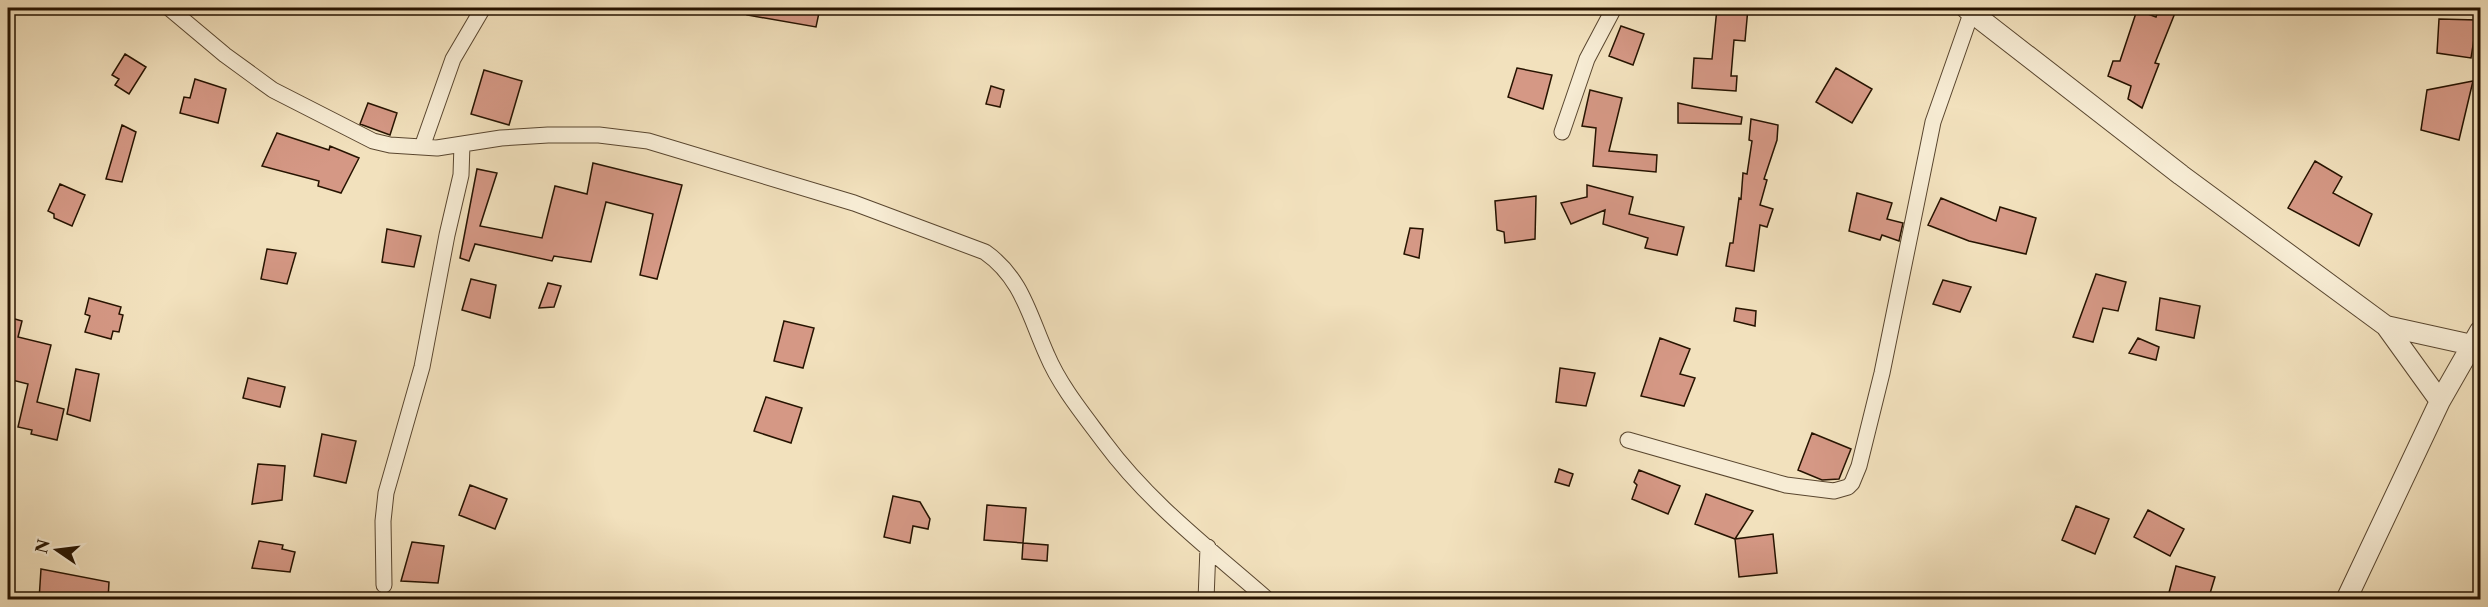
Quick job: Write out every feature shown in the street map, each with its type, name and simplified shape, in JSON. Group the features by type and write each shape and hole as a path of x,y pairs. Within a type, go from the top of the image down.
{"street":[{"path":"169,8 225,55 273,90 373,141 422,147 548,135 599,135 648,141 854,203 985,252 1003,264 1014,280 1035,322 1047,356 1105,444 1166,512 1268,600"},
{"path":"422,147 453,59 483,8"},
{"path":"1563,132 1587,59 1614,8"},
{"path":"1628,440 1786,485 1834,491 1848,487 1852,483 1859,466 1885,362 1933,122 1970,9 2181,175 2386,326 2440,401"},
{"path":"384,585 383,521 386,493 422,367 445,243 461,175 462,144"},
{"path":"2346,600 2440,401 2476,338 2386,326"},
{"path":"1206,600 1208,548"}],"building":[{"path":"748,8 820,8 816,27 747,15"},
{"path":"1717,8 1748,8 1745,41 1734,40 1731,76 1737,76 1736,91 1692,88 1694,58 1712,59"},
{"path":"2159,8 2177,8 2155,63 2159,64 2142,108 2128,99 2131,86 2108,76 2113,61 2120,61 2137,10 2156,17"},
{"path":"2439,19 2477,20 2471,58 2437,53"},
{"path":"1621,26 1644,34 1633,65 1609,56"},
{"path":"125,54 146,67 129,94 115,85 119,79 112,75"},
{"path":"1517,68 1552,75 1543,109 1508,97"},
{"path":"1836,68 1872,89 1852,123 1816,102"},
{"path":"484,70 522,81 509,125 471,114"},
{"path":"195,79 226,89 218,123 180,113 184,97 190,98"},
{"path":"2473,81 2459,140 2421,130 2427,90"},
{"path":"991,86 1004,90 1000,107 986,104"},
{"path":"1590,90 1622,98 1609,151 1657,155 1656,172 1593,166 1596,128 1582,126"},
{"path":"368,103 397,113 390,135 360,124"},
{"path":"1678,103 1742,117 1741,124 1678,123"},
{"path":"1751,119 1778,125 1777,140 1764,179 1767,180 1760,205 1773,209 1767,227 1760,225 1754,271 1726,266 1730,243 1733,243 1743,173 1747,174 1752,141 1749,140"},
{"path":"122,125 136,132 122,182 106,179"},
{"path":"277,133 329,150 330,146 359,158 341,193 318,186 319,181 262,166"},
{"path":"2315,161 2342,177 2333,193 2372,214 2359,246 2288,208"},
{"path":"593,163 682,185 657,279 640,275 653,214 606,202 591,262 554,256 552,261 475,244 469,261 460,258 477,169 497,173 480,226 542,238 555,186 587,194"},
{"path":"60,184 85,195 72,226 54,218 54,214 48,211"},
{"path":"1587,185 1633,197 1629,214 1684,227 1677,255 1645,248 1648,238 1603,224 1605,210 1571,224 1561,203 1587,197"},
{"path":"1857,193 1892,203 1887,219 1903,223 1899,241 1882,235 1880,240 1849,231"},
{"path":"1536,196 1535,239 1505,243 1504,232 1497,230 1495,201"},
{"path":"1941,198 1996,221 2000,207 2036,218 2026,254 1969,241 1928,225"},
{"path":"1410,228 1423,229 1419,258 1404,254"},
{"path":"387,229 421,236 414,267 382,262"},
{"path":"267,249 296,253 287,284 261,279"},
{"path":"2096,274 2126,282 2118,311 2103,308 2093,342 2073,337"},
{"path":"471,279 496,285 490,318 462,310"},
{"path":"1943,280 1971,287 1960,312 1933,304"},
{"path":"548,283 561,286 554,307 539,308"},
{"path":"89,298 121,307 119,314 123,315 119,332 113,331 111,339 85,332 90,316 85,314"},
{"path":"2160,298 2200,306 2194,338 2156,330"},
{"path":"1736,308 1756,311 1755,326 1734,321"},
{"path":"8,317 22,321 18,337 51,345 37,402 64,409 57,440 31,434 32,430 18,427 28,384 8,379"},
{"path":"784,321 814,328 803,368 774,361"},
{"path":"1660,338 1690,349 1680,374 1695,378 1684,406 1641,396"},
{"path":"2138,338 2159,347 2156,360 2129,353"},
{"path":"1560,368 1595,373 1586,406 1556,402"},
{"path":"76,369 99,374 90,421 67,414"},
{"path":"248,378 285,387 280,407 243,398"},
{"path":"766,397 802,408 791,443 754,431"},
{"path":"1812,433 1851,449 1839,479 1822,480 1798,470"},
{"path":"322,434 356,441 346,483 314,476"},
{"path":"258,464 285,466 282,500 252,504"},
{"path":"1559,469 1573,474 1569,486 1555,482"},
{"path":"1639,470 1680,486 1668,514 1632,499 1637,485 1634,482"},
{"path":"470,485 507,499 495,529 459,515"},
{"path":"1706,494 1753,511 1735,539 1695,524"},
{"path":"893,496 920,502 930,519 928,529 913,526 910,543 884,537"},
{"path":"987,505 1026,508 1023,543 984,540"},
{"path":"2076,506 2109,519 2095,554 2062,540"},
{"path":"2148,510 2184,529 2170,556 2134,537"},
{"path":"1773,534 1777,573 1739,577 1735,539"},
{"path":"259,541 283,545 282,549 295,552 290,572 252,568"},
{"path":"412,542 444,546 438,583 401,581"},
{"path":"1023,543 1048,545 1047,561 1022,559"},
{"path":"2176,566 2215,577 2208,600 2167,600"},
{"path":"41,569 109,582 108,600 39,600"}]}
